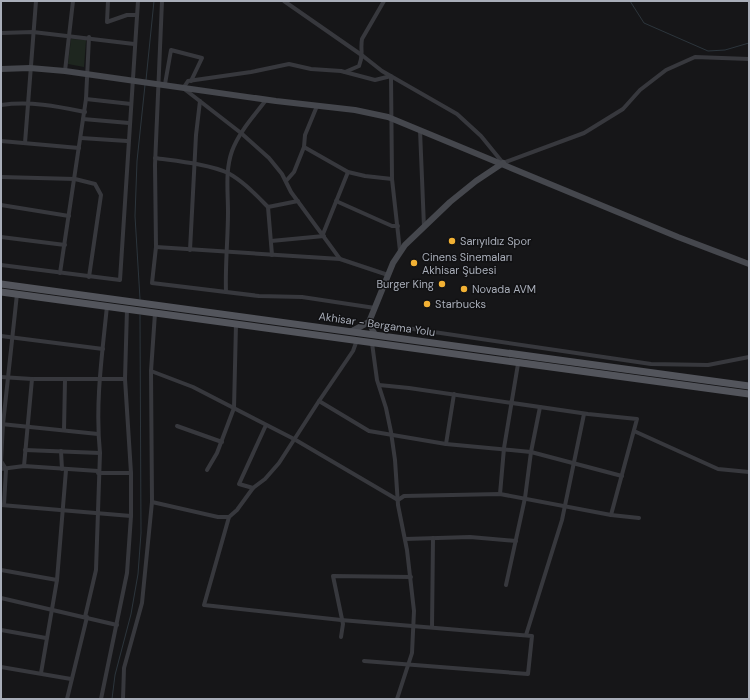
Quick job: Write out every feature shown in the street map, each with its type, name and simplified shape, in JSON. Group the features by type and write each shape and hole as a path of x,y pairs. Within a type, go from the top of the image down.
{"main road":[{"name":"Akhisar - Bergama Yolu","path":"1,284 749,386"},
{"name":"Akhisar - Bergama Yolu","path":"1,292 358,340 518,364 749,394"}],"street":[{"path":"25,143 36,1"},
{"path":"65,71 73,1"},
{"path":"108,1 107,22 127,15 136,15"},
{"path":"1,265 120,280 127,141 138,1"},
{"path":"162,1 160,84 155,158 156,246 152,284 226,292 302,297 374,308"},
{"path":"284,1 363,56 382,72 457,114 481,136 503,163"},
{"path":"343,72 352,70 359,66 363,56 361,46 362,38 384,1"},
{"path":"1,33 33,32 70,35 134,44"},
{"path":"60,273 86,99 89,38"},
{"path":"160,84 171,50 202,58 191,81"},
{"path":"352,331 368,322 388,275 405,245 450,202 476,181 503,163 584,133 623,109 640,90 666,70 695,57 749,59"},
{"path":"182,87 188,81 251,72 289,64 311,69 343,72 375,80 391,76"},
{"path":"1,69 30,68 65,71 266,100 355,110 393,118 749,264"},
{"path":"391,76 393,118 392,179 400,252"},
{"path":"182,87 241,133 269,158 340,259"},
{"path":"86,99 131,104"},
{"path":"226,292 228,213 227,173 232,151 241,133 266,100"},
{"path":"190,250 194,164 200,101"},
{"path":"1,105 27,103 53,105 84,112"},
{"path":"286,181 294,172 304,147 305,135 317,106"},
{"path":"83,119 129,123"},
{"path":"420,130 424,228"},
{"path":"81,138 127,141"},
{"path":"1,141 79,148"},
{"path":"304,147 348,172 365,176 392,179"},
{"path":"155,158 194,164 227,173 268,207 272,255"},
{"path":"323,235 348,172"},
{"path":"1,177 75,179 95,184 101,195 89,277"},
{"path":"268,207 298,201"},
{"path":"336,201 392,226 398,226"},
{"path":"1,205 69,216"},
{"path":"271,241 323,235"},
{"path":"1,238 65,245"},
{"path":"156,246 190,250 340,259 388,275"},
{"path":"17,294 2,424 2,461 6,469 2,505 131,516"},
{"path":"67,699 96,570 98,472 100,453 98,434 98,380 103,349 107,306"},
{"path":"101,699 128,573 131,516 131,473 125,379 130,310"},
{"path":"123,699 124,668 142,603 152,502 152,313"},
{"path":"368,322 376,335"},
{"path":"208,470 222,442 234,408 236,324"},
{"path":"393,326 651,364 708,365 749,357"},
{"path":"1,336 103,349"},
{"path":"152,502 218,517 229,516 237,510 253,488 265,479 279,463 353,352 358,340"},
{"path":"372,343 373,361 392,434 398,500 411,577 414,611 412,653 398,699"},
{"path":"500,494 504,448 518,364"},
{"path":"151,371 193,387 294,439 398,500"},
{"path":"1,377 65,380 125,379"},
{"path":"24,466 24,450 32,379"},
{"path":"64,430 65,380"},
{"path":"379,385 454,394 584,414 637,419 611,515"},
{"path":"446,444 454,394"},
{"path":"319,401 369,431 446,444 504,448 531,452 622,476"},
{"path":"506,585 525,498 531,452 540,407"},
{"path":"526,635 551,559 565,506 584,414"},
{"path":"2,424 98,434"},
{"path":"253,488 239,484 266,425"},
{"path":"177,426 222,442"},
{"path":"634,431 718,469 749,472"},
{"path":"24,450 100,453"},
{"path":"41,673 57,580 63,511 64,470 62,452"},
{"path":"1,469 24,466 64,470 131,473"},
{"path":"398,500 404,496 500,494 611,515 639,518"},
{"path":"229,516 204,605 341,620 532,636 528,674 364,661"},
{"path":"405,539 470,537 516,541"},
{"path":"432,627 433,538"},
{"path":"1,570 57,580"},
{"path":"341,637 343,624 333,576 411,577"},
{"path":"1,598 117,625"},
{"path":"1,630 46,638"},
{"path":"1,667 71,678"}],"shaded area":[{"path":"71,39 86,40 84,67 68,64"}],"waterway":[{"path":"146,80 154,1"},
{"path":"630,1 644,23 708,51 725,50 749,43"},
{"path":"140,299 135,216 137,161 145,85"},
{"path":"112,699 115,675 131,614 138,574 141,533 140,315"}],"place":[{"name":"Sarıyıldız Spor","path":"452,241"},
{"name":"Cinens Sinemaları Akhisar Şubesi","path":"414,263"},
{"name":"Burger King","path":"442,284"},
{"name":"Novada AVM","path":"464,289"},
{"name":"Starbucks","path":"427,304"}]}
